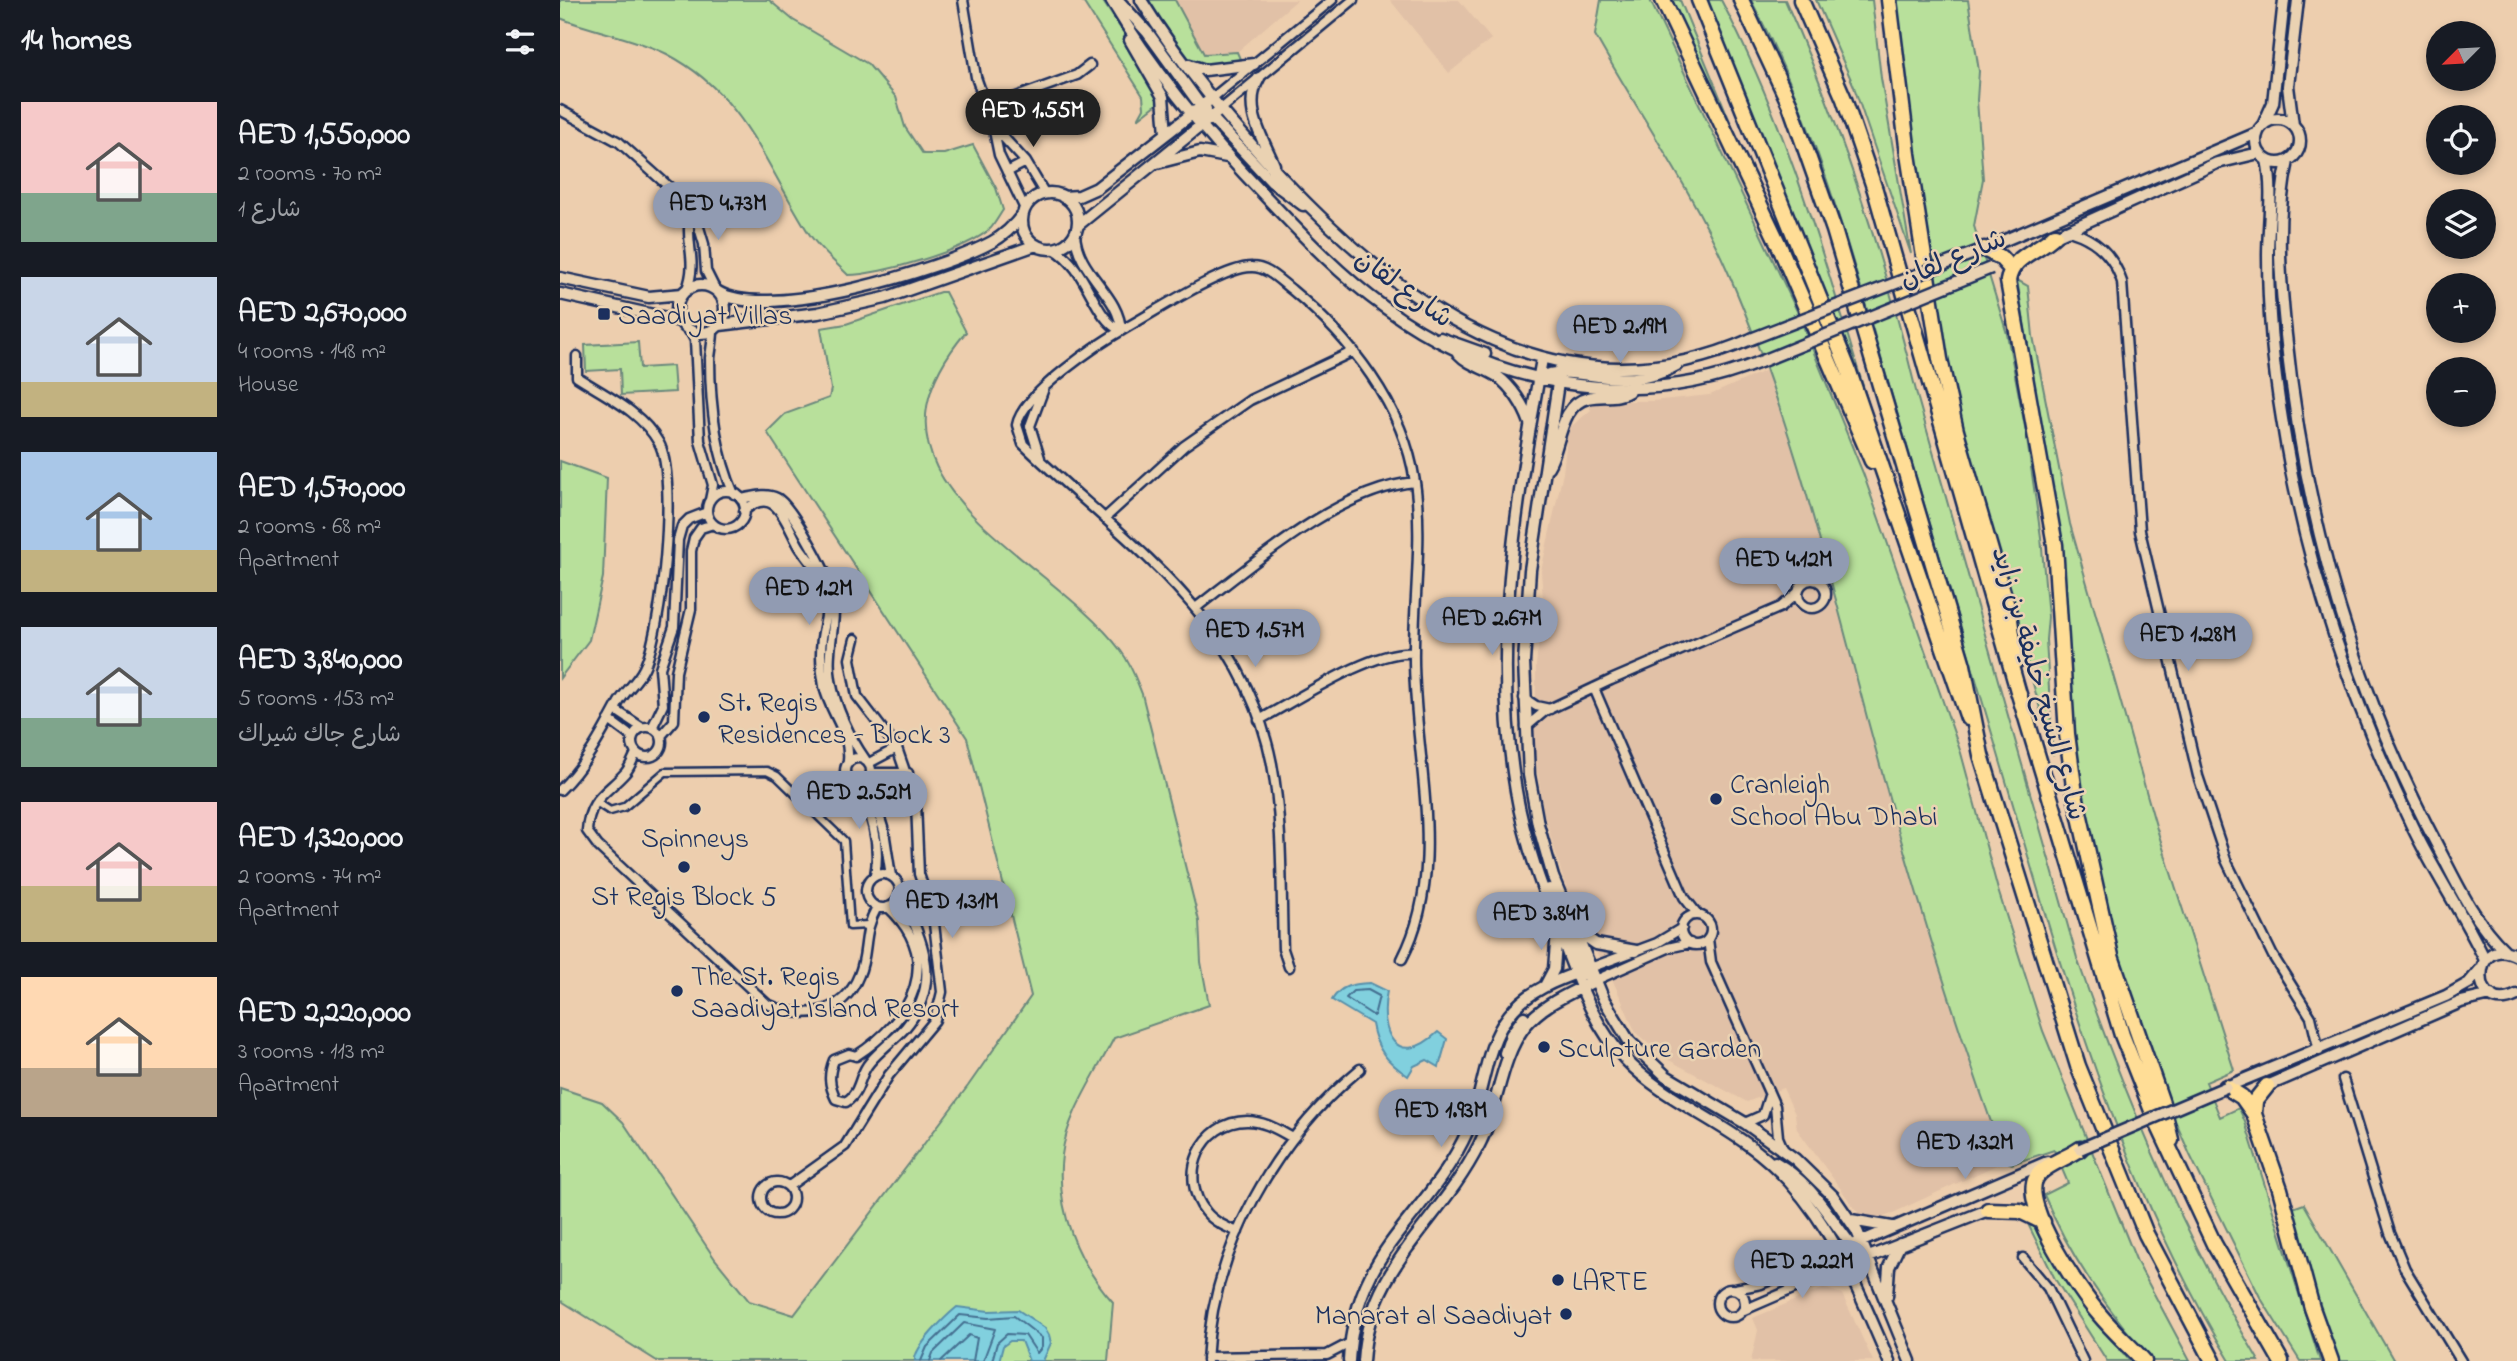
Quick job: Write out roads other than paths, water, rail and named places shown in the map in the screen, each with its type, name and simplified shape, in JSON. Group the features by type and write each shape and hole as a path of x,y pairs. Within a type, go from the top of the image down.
{"highway":[{"path":"1663,0 1778,243 1907,539"},
{"path":"1699,0 1848,369 1981,755 2091,1102 2146,1234 2213,1361"},
{"path":"1741,0 1790,104 1835,230 1963,665 1981,755"},
{"name":"شارع الشيخ خليفة بن زايد","path":"1801,0 1839,89 1871,178 2108,993 2138,1077 2173,1159 2225,1267 2281,1361"},
{"path":"1889,0 1908,154 1940,359 1956,431 2009,613 2018,691"},
{"path":"2008,265 2060,233"},
{"path":"1984,249 2008,265"},
{"path":"2008,265 2009,287 2046,486 2057,568 2067,734 2075,794 2111,956 2162,1102 2173,1159"},
{"path":"2254,1114 2255,1101 2267,1086"},
{"path":"2226,1087 2242,1097 2254,1114 2280,1189 2312,1308 2331,1361"},
{"path":"2080,1149 2038,1174 2033,1184 2034,1200 2043,1222 2087,1298 2144,1361"},
{"path":"1988,1210 2020,1211 2043,1222"}],"street":[{"path":"963,0 976,77 993,125 999,155 1024,211 1024,232 1036,245"},
{"name":"شارع لفان","path":"1141,0 1181,61 1220,110 1312,209 1359,254 1422,302 1466,328 1542,359 1559,373 1632,390 1703,380 1760,362 1991,268 2008,265"},
{"path":"560,278 649,298 685,292 701,285 730,299 761,300 840,292 922,271 993,242 1010,230 1037,197 1045,194 1063,197 1079,195 1097,188 1332,0"},
{"path":"1054,249 1063,246 1077,229 1153,164 1353,0"},
{"path":"2284,0 2273,103 2260,128 2256,143 2270,180 2269,286 2276,379 2296,495 2314,572 2345,670 2388,775 2483,965 2481,982 2491,995"},
{"path":"2298,0 2288,86 2293,125 2300,144 2296,154 2288,161 2281,213 2286,331 2302,459 2328,570 2370,698 2416,803 2477,918 2505,951 2517,956"},
{"path":"1115,2 1148,33 1201,106 1212,111 1220,110"},
{"path":"1115,2 1163,97 1166,133"},
{"name":"شارع لفان","path":"1115,2 1200,126 1361,289 1430,337 1456,350 1540,375 1684,361 1751,339 1984,249 2260,128"},
{"path":"1181,61 1205,70 1254,64"},
{"path":"986,108 1077,75 1090,65"},
{"path":"1259,78 1252,96 1252,108 1277,172"},
{"path":"560,110 619,142 676,193 698,224 704,244 706,271 725,304 716,328 710,359 715,436 721,464 744,510"},
{"path":"1190,114 1203,113 1211,117 1272,182 1312,209"},
{"path":"2260,128 2278,119 2293,125"},
{"path":"993,125 1026,162 1045,194"},
{"path":"1153,164 1200,152 1228,157"},
{"path":"2060,233 2217,163 2263,157 2288,161"},
{"path":"1007,172 1026,162"},
{"path":"1063,197 1075,209 1076,249 1120,315 1121,331"},
{"path":"690,216 688,232 694,268 677,309 680,321 695,340 700,441 713,485 707,512 713,524"},
{"path":"2060,233 2085,236 2102,248 2122,282 2140,531 2198,776 2227,860 2273,956 2311,1017 2319,1051"},
{"path":"690,331 705,333 716,328 818,313 885,298 926,286 1036,245 1054,249 1075,267 1109,325 1121,331"},
{"path":"1289,967 1283,949 1278,813 1271,763 1246,682 1227,648 1197,607 1023,444 1017,425 1018,415 1026,404 1121,331 1225,274 1251,266 1268,271 1314,309 1354,351 1386,401 1405,443 1415,482 1413,653 1427,859 1413,938 1402,959"},
{"path":"560,294 680,321"},
{"path":"1430,337 1450,340 1540,375 1553,369 1559,373 1527,591 1525,728 1538,824 1553,877 1572,924 1585,977"},
{"path":"1456,350 1473,366 1500,378 1522,405 1530,424"},
{"path":"1105,518 1184,446 1250,400 1354,351"},
{"path":"560,790 588,758 617,711 618,704 644,669 652,646 667,552 666,462 660,445 641,419 577,377 577,356"},
{"path":"1542,359 1513,537 1507,673 1511,764 1532,860 1557,927 1585,977 1639,1053 1666,1076 1745,1123 1815,1177 1851,1220 1857,1244"},
{"path":"1042,463 1030,426 1045,388"},
{"path":"1545,471 1554,456 1563,423 1576,405 1589,397 1616,397 1632,390"},
{"path":"1197,607 1299,530 1366,496 1396,484 1415,482"},
{"path":"710,500 719,493 737,496 766,495 782,501 825,567 835,599 828,658 831,683 857,749 867,761 884,831 891,876 898,883 923,942 926,979 916,1010 906,1027 864,1069 855,1095 846,1101 836,1099 830,1086 830,1072 834,1060 849,1054 856,1056 864,1069"},
{"path":"661,737 674,721 676,672 691,609 691,551 694,538 701,528 713,524 730,529 741,522 744,510 753,503 764,501 783,512 801,549 822,580 827,597 821,669 825,692 848,744 846,777 855,784 867,808 875,837 878,861 875,875 866,889 868,900 877,907 888,907 896,902 900,893"},
{"path":"652,728 663,705 660,668 674,627 678,540 682,526 689,519 707,512"},
{"path":"1525,728 1550,709 1594,688 1781,607 1797,593 1802,583 1811,579 1824,587 1824,602 1816,607 1781,607"},
{"path":"1797,593 1798,599 1807,607"},
{"path":"789,1186 845,1146 889,1075 935,1020 942,992 933,915 919,874 916,803 908,773 897,748 857,696 850,659 856,639"},
{"path":"1259,720 1363,664 1400,652 1413,653"},
{"path":"1594,688 1684,897 1711,926 1708,939 1712,962 1776,1111 1778,1137 1784,1151"},
{"path":"1524,698 1536,706 1550,709"},
{"path":"617,711 641,727 652,728 661,737 662,746 653,756 644,757 636,753"},
{"path":"609,720 632,737 636,753 626,772 613,782 588,814 587,831 598,846 766,1004 802,1015 817,1013 848,992 859,975 868,925 877,907"},
{"path":"632,737 641,727"},
{"path":"848,761 867,761 897,748"},
{"path":"596,802 610,811 624,807 665,772 767,771 777,776 839,834 846,851 850,926 868,925"},
{"path":"855,784 870,777 908,773"},
{"path":"1532,860 1542,874 1607,1038 1640,1074 1765,1157 1783,1166 1810,1190 1868,1257 1910,1361"},
{"path":"875,875 891,876"},
{"path":"1684,897 1683,935 1712,962"},
{"path":"856,1056 893,1025 908,1007 918,982 915,942 903,921 888,907"},
{"path":"1363,1361 1368,1326 1381,1289 1405,1247 1471,1160 1489,1125 1506,1066 1518,1037 1531,1019 1585,977 1668,938 1689,917 1698,915"},
{"path":"1572,924 1582,936 1596,944 1636,951"},
{"path":"1545,986 1555,964 1557,927"},
{"path":"1349,1361 1355,1312 1370,1272 1448,1167 1468,1129 1499,1031 1515,1008 1545,986 1585,977 1674,946 1708,939"},
{"path":"1988,1210 1846,1266 1731,1318 1719,1311 1717,1299 1721,1293 1761,1284 2454,992 2483,965 2505,951"},
{"path":"2267,1086 2461,1002 2491,995 2506,999 2517,995"},
{"path":"1350,1343 1327,1355 1207,1359 1218,1294 1238,1232 1259,1189 1293,1138 1324,1101 1360,1069"},
{"path":"2343,1079 2390,1233 2405,1269 2461,1361"},
{"path":"1745,1123 1763,1115 1769,1096"},
{"path":"1238,1232 1218,1223 1199,1203 1193,1177 1199,1151 1216,1131 1239,1122 1264,1124 1293,1138"},
{"path":"1765,1157 1813,1209 1839,1251 1889,1361"},
{"path":"782,1182 789,1186 793,1202 789,1209 773,1214 766,1209 761,1202 766,1186 782,1182"},
{"path":"1851,1220 1896,1227"},
{"path":"1888,1303 1889,1267 1900,1244"},
{"path":"2023,1258 2048,1288 2083,1361"},
{"path":"1735,1289 1745,1299 1744,1310"},
{"path":"1327,1355 1335,1361"}],"water":[{"path":"1370,983 1387,991 1385,1020 1394,1042 1401,1047 1411,1048 1424,1043 1438,1032 1447,1039 1439,1067 1427,1060 1414,1066 1408,1076 1384,1054 1376,1041 1372,1024 1332,1000 1339,991 1348,986"},
{"path":"957,1307 989,1311 1018,1310 1045,1328 1049,1335 1051,1343 1043,1361 1029,1361 1021,1341 1010,1341 1003,1346 999,1361 915,1361 919,1348"}],"place":[{"name":"Saadiyat Villas","path":"604,314"},
{"name":"St. Regis Residences - Block 3","path":"704,717"},
{"name":"Cranleigh School Abu Dhabi","path":"1716,799"},
{"name":"Spinneys","path":"695,809"},
{"name":"St Regis Block 5","path":"684,867"},
{"name":"The St. Regis Saadiyat Island Resort","path":"677,991"},
{"name":"Sculpture Garden","path":"1544,1047"},
{"name":"LARTE","path":"1558,1280"},
{"name":"Manarat al Saadiyat","path":"1566,1314"}]}
